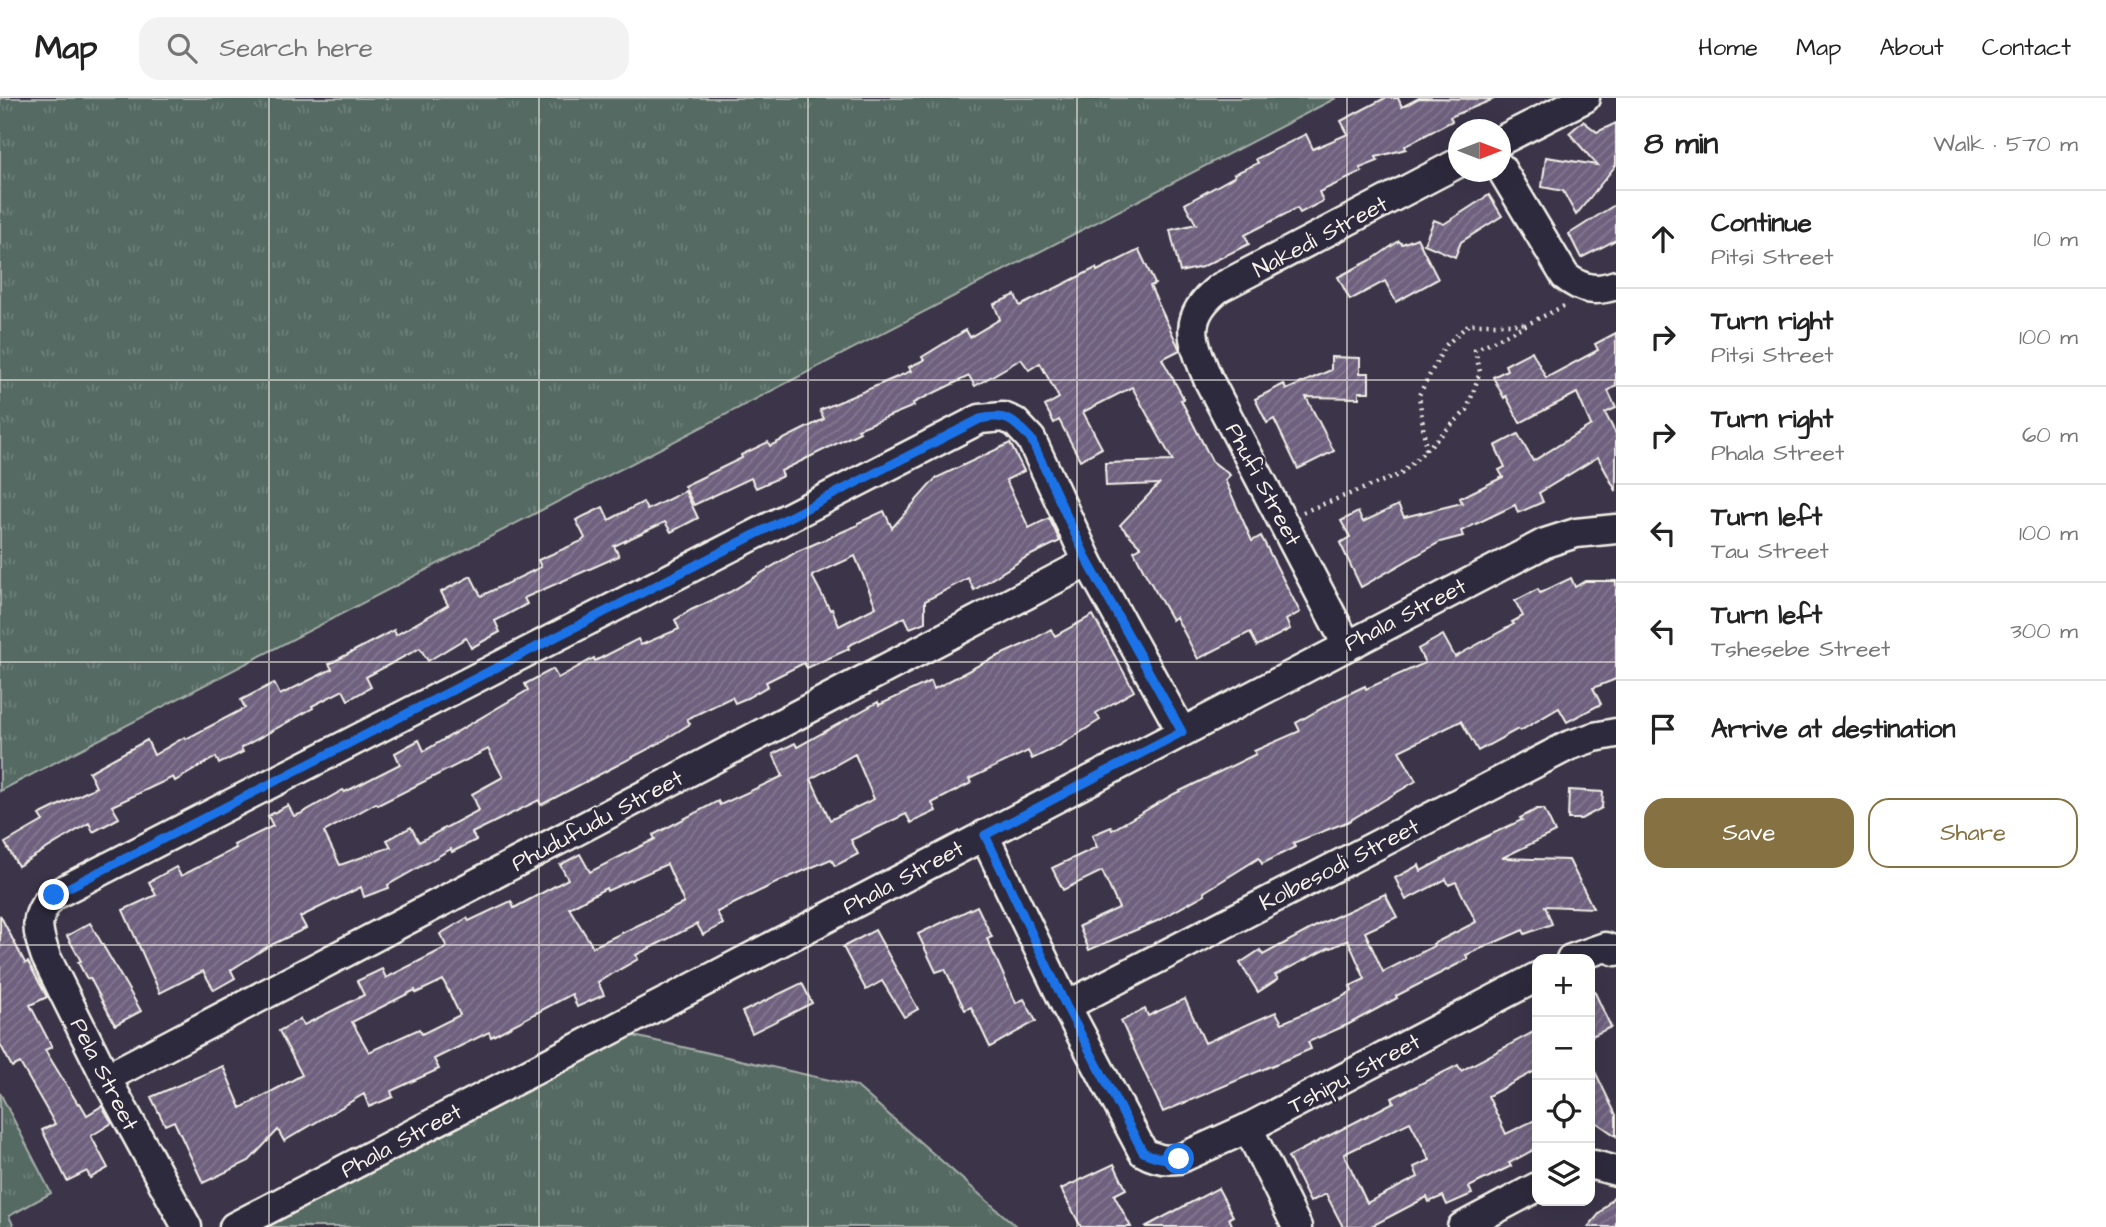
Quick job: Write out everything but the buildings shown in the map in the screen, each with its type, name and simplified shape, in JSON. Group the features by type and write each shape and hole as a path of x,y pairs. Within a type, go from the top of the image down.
{"street":[{"path":"1511,136 1585,98"},
{"name":"Nakedi Street","path":"1194,321 1203,301 1219,288 1448,168"},
{"path":"1509,182 1565,276 1577,285 1603,288"},
{"name":"Phufi Street","path":"1194,321 1193,343 1208,379 1346,645"},
{"name":"Pela Street","path":"187,1227 106,1078 46,957 39,936 38,915 44,904 54,895 980,419 1003,417 1015,422 1031,439 1088,562"},
{"name":"Phala Street","path":"234,1227 1545,542 1576,533 1616,529"},
{"path":"1088,562 1182,732"},
{"name":"Phudufudu Street","path":"106,1078 1088,562"},
{"name":"Kolbesodi Street","path":"1066,1006 1568,746 1616,733"},
{"path":"985,835 1066,1006"},
{"path":"1585,954 1605,947 1616,951"},
{"name":"Tshipu Street","path":"1066,1006 1143,1152 1154,1158 1167,1160 1179,1159 1248,1128 1532,980"},
{"path":"1248,1128 1297,1227"},
{"path":"1595,1165 1616,1171"},
{"path":"1462,1227 1532,1190"}],"path":[{"path":"1283,520 1401,474 1467,410 1480,372 1475,350 1603,288"},
{"path":"1426,450 1419,395 1445,345 1469,324 1528,324"}],"green space":[{"path":"0,98 1336,98 0,791"},
{"path":"607,1030 856,1086 1017,1227 246,1227"},
{"path":"0,1093 51,1193 9,1216 14,1227 0,1227"}],"route":[{"path":"54,895 980,419 1003,417 1015,422 1031,439 1088,562 1182,732 985,835 1066,1006 1143,1152 1154,1158 1179,1159"}]}
